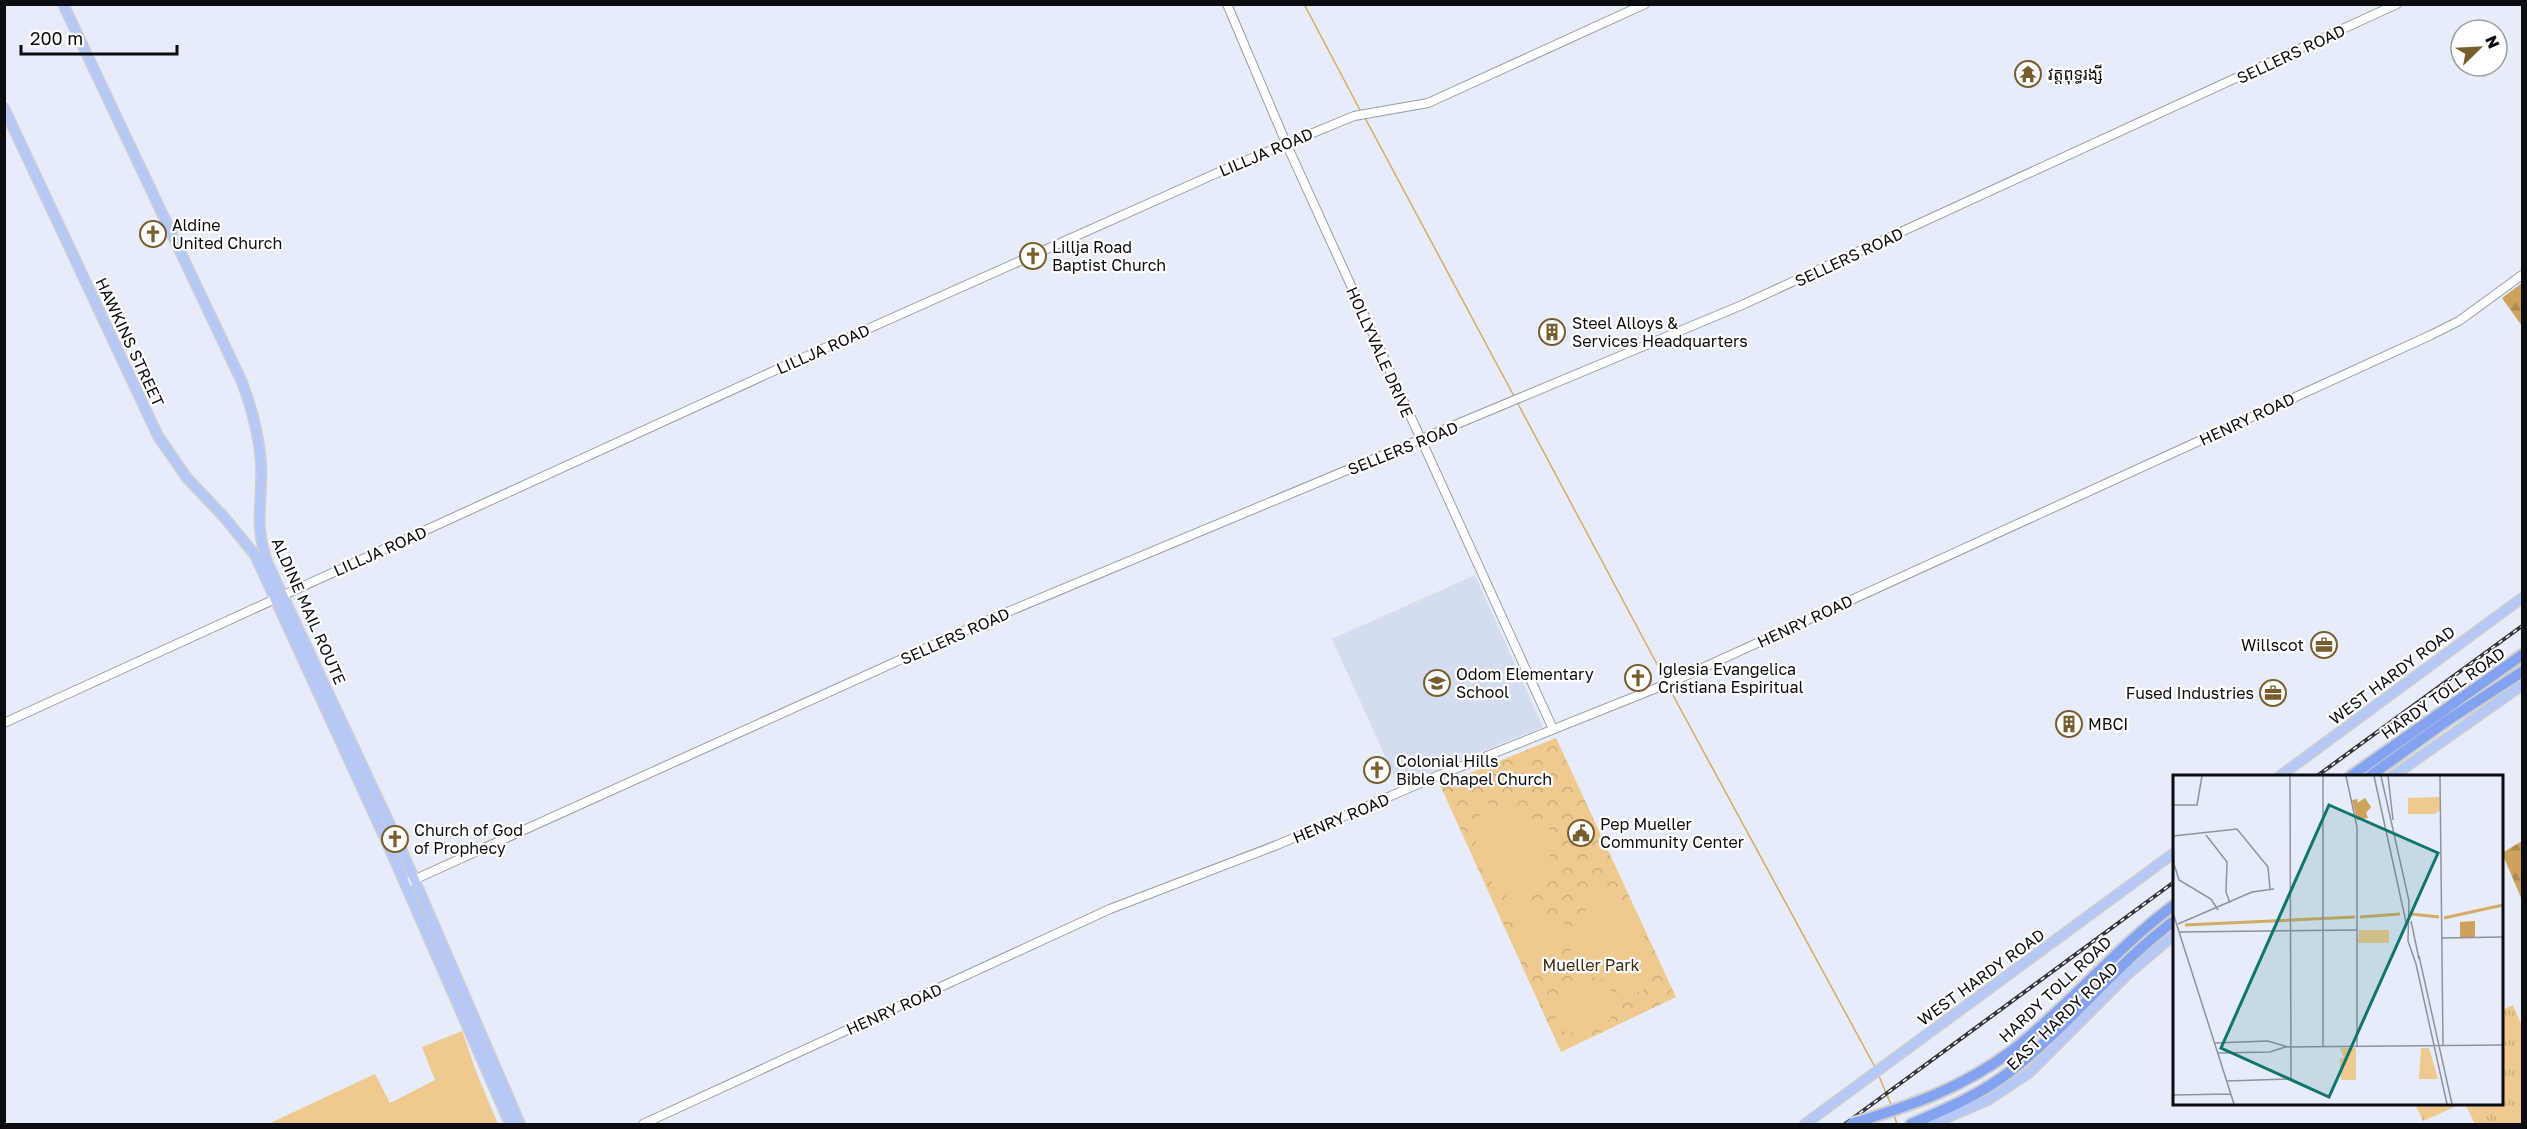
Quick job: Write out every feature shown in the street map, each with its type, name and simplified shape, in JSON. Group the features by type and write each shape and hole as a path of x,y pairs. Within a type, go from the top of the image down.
{"highway":[{"name":"HARDY TOLL ROAD","path":"2354,775 2523,655"},
{"name":"HARDY TOLL ROAD","path":"2373,775 2448,720 2523,672"},
{"name":"HARDY TOLL ROAD","path":"1851,1125 1940,1094 1980,1072 2013,1050 2042,1026 2125,944 2173,907"},
{"name":"HARDY TOLL ROAD","path":"1911,1125 1928,1121 1978,1093 2011,1071 2060,1028 2148,941 2173,922"}],"main road":[{"name":"ALDINE MAIL ROUTE","path":"63,4 245,391 260,450 258,526 260,540 279,597"},
{"name":"HAWKINS STREET","path":"4,108 158,436 187,478 244,540 261,567"},
{"name":"ALDINE MAIL ROUTE","path":"261,567 279,597 475,1031 520,1125"},
{"name":"WEST HARDY ROAD","path":"2283,775 2523,598"},
{"path":"2396,775 2523,685"},
{"name":"WEST HARDY ROAD","path":"1805,1125 2173,855"},
{"name":"EAST HARDY ROAD","path":"1928,1121 1988,1100 2029,1073 2129,973 2173,937"},
{"name":"ALDINE MAIL ROUTE","path":"475,1031 510,1125"}],"street":[{"name":"HOLLYVALE DRIVE","path":"1227,4 1286,143 1553,729"},
{"name":"LILLJA ROAD","path":"7,722 769,373 1286,143 1357,115 1428,103 1645,4"},
{"name":"SELLERS ROAD","path":"409,882 986,621 1742,306 2397,4"},
{"name":"HENRY ROAD","path":"643,1125 1102,913 1337,820 1674,681 2432,335 2459,321 2523,275"}],"shaded area":[{"name":"Odom Elementary School","path":"1475,575 1543,727 1398,785 1332,639"}],"green space":[{"path":"2522,283 2522,326 2502,298"},
{"name":"Mueller Park","path":"1556,738 1676,997 1561,1052 1440,785"},
{"path":"1485,802 1553,831 1557,839 1528,907 1499,889 1488,878 1481,865 1476,835"},
{"path":"2522,841 2522,900 2503,855 2503,852"},
{"path":"1593,890 1623,907 1642,931 1647,945 1648,960 1647,976 1642,993 1570,969 1567,961"},
{"path":"1517,906 1564,924 1567,931 1551,976 1530,966 1518,950 1513,929"},
{"path":"1576,978 1623,995 1619,1006 1605,1023 1585,1032 1574,1033 1552,1027 1570,982"},
{"path":"2513,1005 2522,1026 2522,1124 2475,1124 2466,1105 2503,1105 2503,1010"},
{"path":"462,1031 498,1124 268,1124 375,1074 390,1103 435,1080 422,1047"},
{"path":"2415,1105 2459,1105 2423,1121"}],"waterway":[{"path":"1304,4 1361,112"},
{"path":"1364,116 1515,398"},
{"path":"1517,402 1666,681"},
{"path":"1669,688 1876,1069"},
{"path":"1879,1076 1892,1107"},
{"path":"1894,1115 1897,1124"}],"railway":[{"path":"2318,775 2522,626"},
{"path":"1845,1124 2173,883"}],"place":[{"name":"វត្តពុទ្ធរង្សី","path":"2028,74"},
{"name":"Aldine United Church","path":"153,234"},
{"name":"Lillja Road Baptist Church","path":"1033,256"},
{"name":"Steel Alloys & Services Headquarters","path":"1552,332"},
{"name":"Willscot","path":"2324,645"},
{"name":"Iglesia Evangelica Cristiana Espiritual","path":"1638,678"},
{"name":"Odom Elementary School","path":"1437,683"},
{"name":"Fused Industries","path":"2273,693"},
{"name":"MBCI","path":"2069,724"},
{"name":"Colonial Hills Bible Chapel Church","path":"1377,770"},
{"name":"Pep Mueller Community Center","path":"1581,833"},
{"name":"Church of God of Prophecy","path":"395,839"}]}
